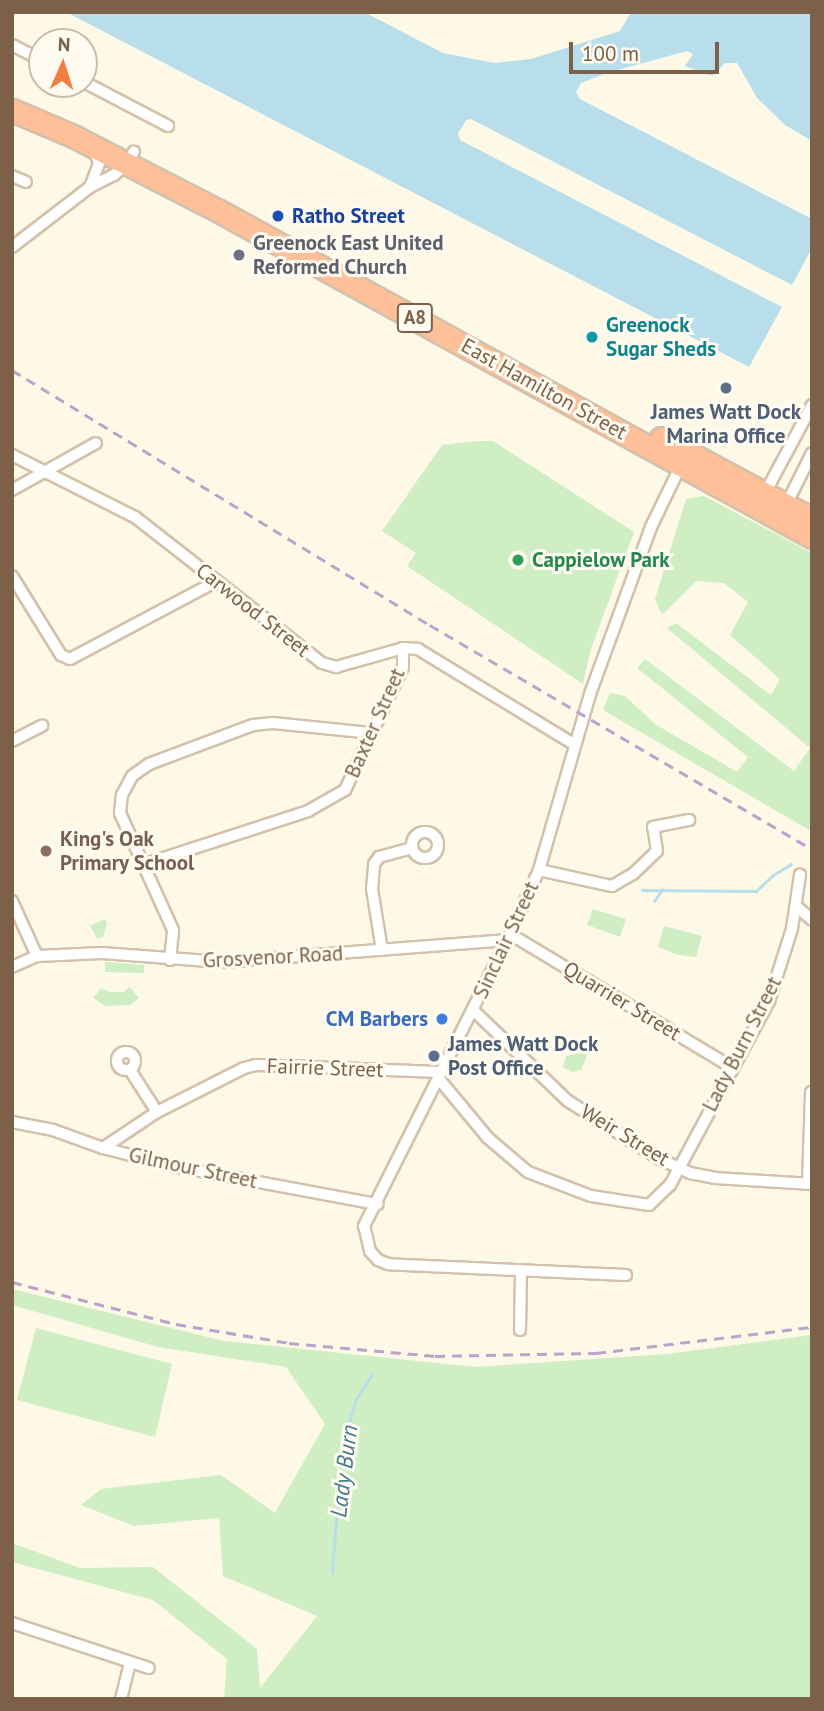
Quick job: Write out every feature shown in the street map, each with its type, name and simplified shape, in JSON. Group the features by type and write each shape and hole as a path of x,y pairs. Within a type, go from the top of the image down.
{"highway":[{"name":"East Hamilton Street","path":"12,97 70,120 131,157 761,499 782,512 812,537"},
{"name":"East Hamilton Street","path":"12,110 93,146 131,157"},
{"name":"East Hamilton Street","path":"782,512 812,519"}],"street":[{"path":"12,45 28,53"},
{"path":"98,89 168,126"},
{"path":"90,187 99,163 93,146"},
{"path":"12,247 90,187 114,175 131,157"},
{"path":"12,176 26,182"},
{"path":"761,499 812,405"},
{"path":"12,489 96,443"},
{"path":"782,512 812,453"},
{"name":"Carwood Street","path":"12,455 135,517 328,666 343,666 403,648"},
{"name":"Sinclair Street","path":"626,1275 398,1265 378,1260 370,1251 364,1235 366,1216 377,1204 509,937 539,870 590,694 651,527 684,458"},
{"path":"12,576 61,655 70,659 217,581"},
{"path":"403,648 422,651 575,745"},
{"name":"Baxter Street","path":"142,865 308,811 345,790 403,667 403,648"},
{"path":"170,960 173,930 120,813 122,795 132,776 149,764 253,725 273,723 372,733"},
{"path":"12,741 42,726"},
{"path":"539,870 612,886 633,874 657,851 653,827 689,820"},
{"path":"382,950 372,889 374,864 379,857 412,848"},
{"name":"Lady Burn Street","path":"440,1076 488,1138 528,1172 591,1196 649,1205 670,1185 774,989 796,906 800,875"},
{"path":"12,901 37,956 12,967"},
{"path":"796,906 812,920"},
{"name":"Grosvenor Road","path":"37,956 102,953 222,962 509,937"},
{"name":"Quarrier Street","path":"509,937 733,1068"},
{"name":"Weir Street","path":"473,1010 568,1101 657,1158 715,1178 810,1184"},
{"name":"Fairrie Street","path":"103,1148 157,1112 244,1068 256,1065 440,1076"},
{"path":"130,1070 157,1112"},
{"path":"810,1184 811,1092"},
{"name":"Gilmour Street","path":"12,1122 53,1130 103,1148 173,1166 377,1204"},
{"path":"520,1330 521,1270"},
{"path":"12,1623 149,1668"},
{"path":"121,1699 130,1662"}],"green space":[{"name":"Cappielow Park","path":"493,441 634,532 591,649 583,684 407,566 416,553 382,531 442,445"},
{"path":"704,496 812,553 812,829 809,830 603,710 610,693 625,696 655,724 737,772 748,757 637,668 645,659 794,771 810,748 667,628 676,623 771,695 780,679 730,635 748,602 724,583 696,581 662,615 655,599 686,499"},
{"path":"593,909 626,919 620,937 587,925"},
{"path":"105,919 107,923 103,937 97,938 90,926"},
{"path":"664,926 702,936 696,957 679,955 658,947"},
{"path":"105,962 144,965 144,973 105,972"},
{"path":"130,987 139,998 130,1005 105,1006 93,998 101,988 109,992 124,992"},
{"path":"585,1052 587,1056 581,1070 572,1072 563,1067 566,1056"},
{"path":"12,1289 224,1341 475,1367 667,1354 812,1335 812,1699 224,1699 227,1659 153,1600 12,1562 12,1543 80,1568 153,1567 257,1649 260,1688 317,1616 223,1576 219,1518 134,1526 81,1505 101,1489 221,1475 275,1513 325,1424 286,1367 158,1347 12,1305"},
{"path":"36,1328 172,1364 155,1437 17,1400"}],"water":[{"path":"66,12 364,12 443,53 494,63 531,59 620,31 631,12 812,12 812,141 785,125 757,98 737,63 725,63 714,75 708,75 685,66 693,54 687,51 607,73 581,83 576,92 580,99 812,219 812,248 792,285 471,119 466,120 458,134 460,140 782,307 749,367"}],"waterway":[{"name":"Lady Burn","path":"642,890 756,891 773,875 791,864"},
{"name":"Lady Burn","path":"654,901 662,890"},
{"name":"Lady Burn","path":"332,1573 340,1465 355,1401 372,1374"}],"railway":[{"path":"12,370 430,625 812,849"},
{"path":"12,1282 176,1324 289,1343 435,1356 596,1353 812,1327"}],"place":[{"name":"Ratho Street","path":"278,216"},
{"name":"Greenock East United Reformed Church","path":"239,255"},
{"name":"Greenock Sugar Sheds","path":"592,337"},
{"name":"James Watt Dock Marina Office","path":"726,388"},
{"name":"Cappielow Park","path":"518,560"},
{"name":"King's Oak Primary School","path":"46,851"},
{"name":"CM Barbers","path":"442,1019"},
{"name":"James Watt Dock Post Office","path":"434,1056"}]}
